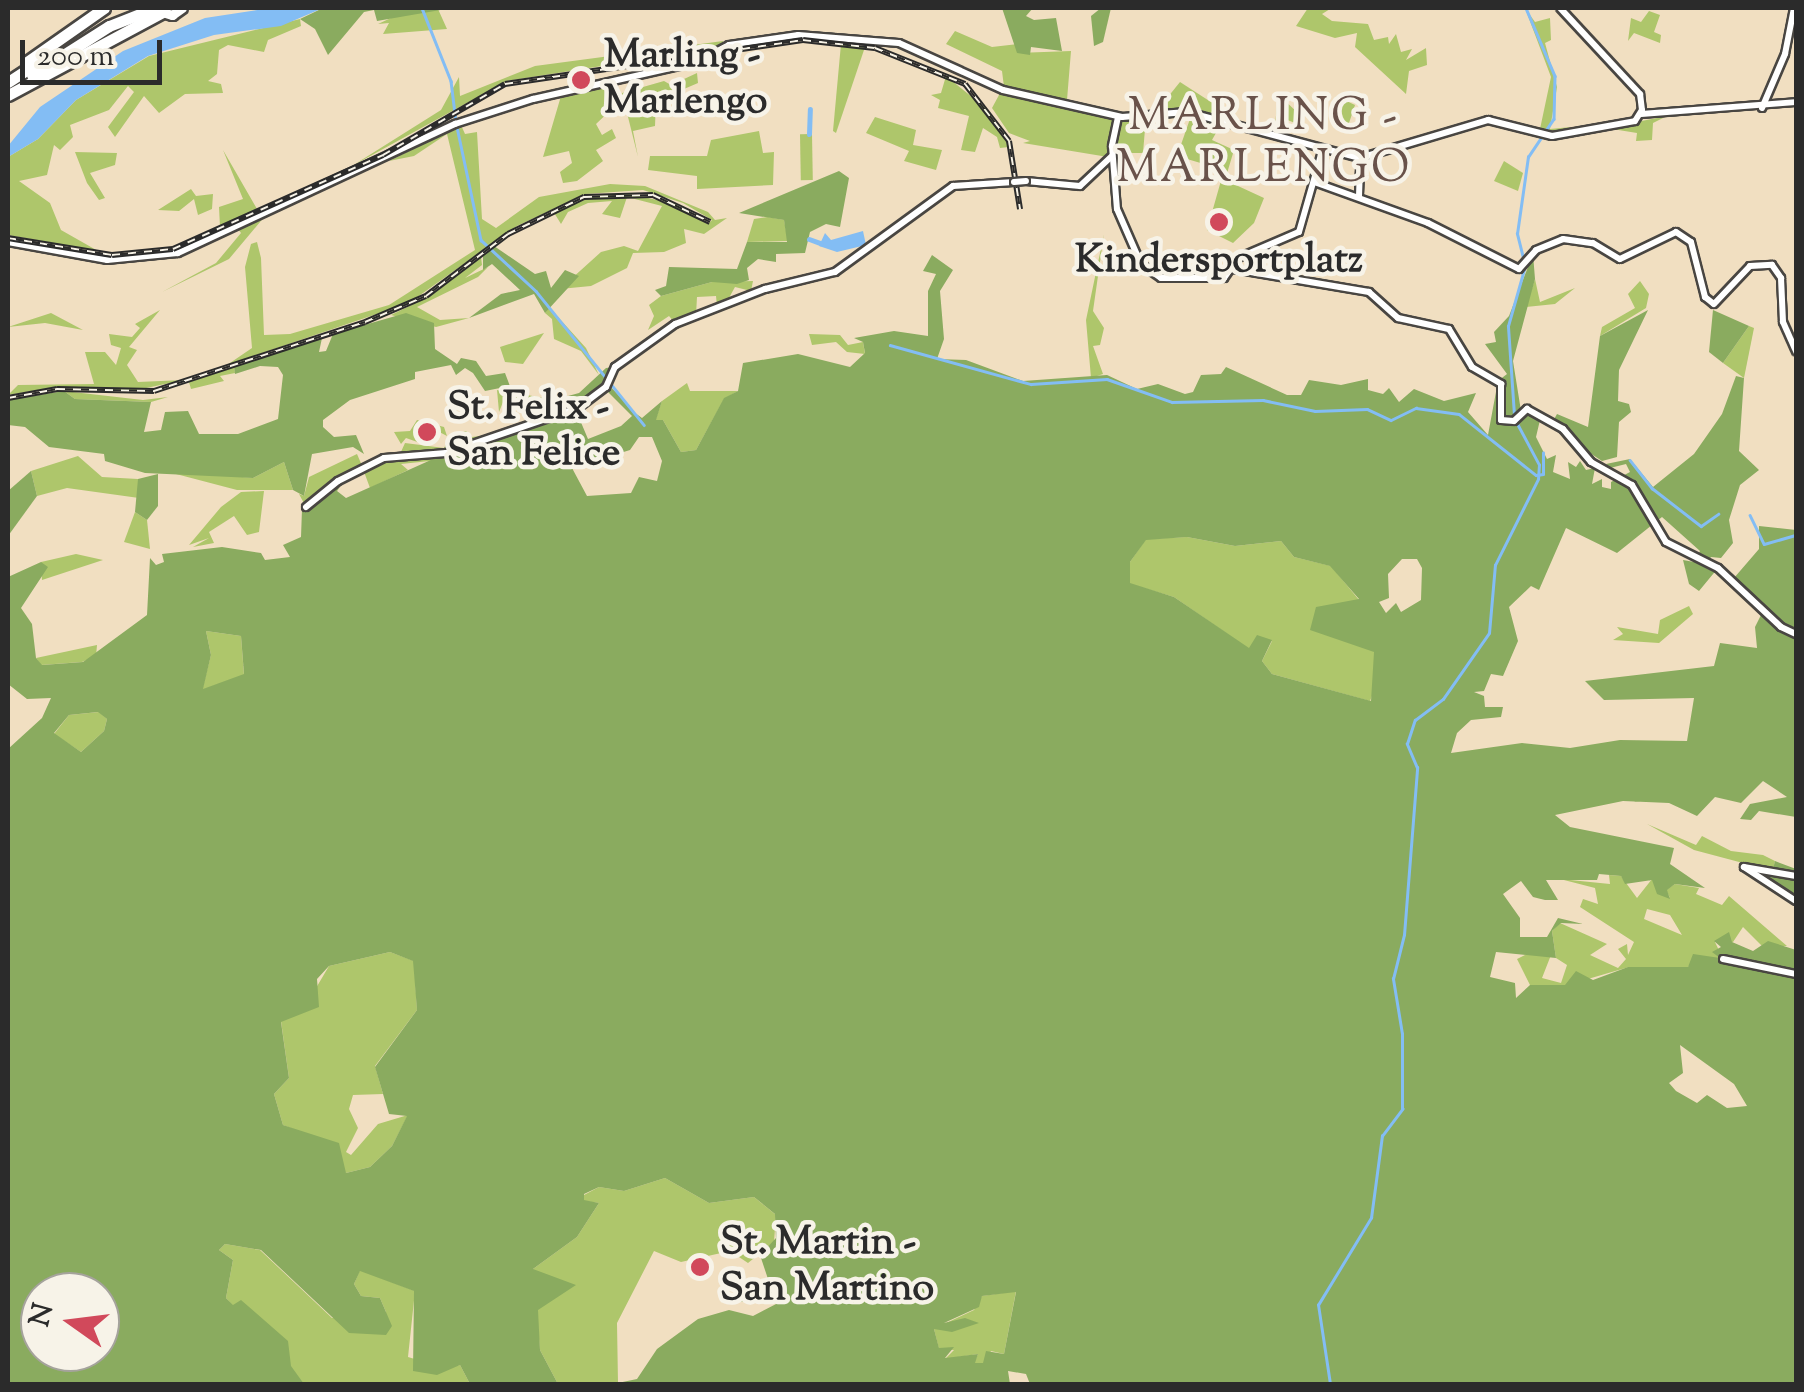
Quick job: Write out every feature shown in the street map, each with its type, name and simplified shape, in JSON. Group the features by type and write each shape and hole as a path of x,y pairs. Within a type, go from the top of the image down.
{"highway":[{"path":"8,80 104,8"},
{"path":"8,80 93,26 135,8"},
{"path":"8,95 124,19 158,10"},
{"path":"8,95 87,55 158,10"}],"main road":[{"path":"158,10 182,8"}],"street":[{"path":"1560,8 1634,84 1642,112"},
{"path":"1762,108 1786,54 1794,8"},
{"path":"8,242 107,260 178,253 457,123 533,98 697,62 728,45 821,34 899,43 990,86 1118,117 1188,112 1322,151 1360,158 1488,120 1552,136 1630,124 1642,112"},
{"path":"1642,112 1762,108 1796,102"},
{"path":"1118,117 1112,156 1116,208 1146,270 1170,280 1222,279 1238,258 1299,232 1317,183 1322,151"},
{"path":"306,507 338,481 384,458 446,453 578,408 606,387 615,367 675,324 766,289 834,272 956,185 1026,181 1080,186 1112,156"},
{"path":"1359,196 1360,158"},
{"path":"1317,183 1359,196 1525,265 1536,250 1563,239 1594,243 1620,260 1672,232 1683,234 1694,248 1710,303 1750,266 1775,268 1782,322 1796,351"},
{"path":"1233,269 1369,292 1398,318 1449,329 1472,367 1501,384 1501,420 1514,421 1527,409 1563,429 1591,462 1632,485 1666,542 1718,568 1780,627 1796,634"},
{"path":"1796,876 1744,867 1796,901"},
{"path":"1722,959 1796,974"}],"green space":[{"path":"323,8 452,8 377,21 374,10 364,12 328,55 315,29 300,19"},
{"path":"1002,8 1033,8 1026,16 1034,20 1056,18 1062,51 1031,47 1030,55 1017,53"},
{"path":"1101,8 1111,8 1103,42 1094,46 1091,16"},
{"path":"1308,8 1330,9 1322,14 1332,21 1368,24 1374,40 1388,37 1389,44 1396,34 1401,52 1412,49 1406,60 1426,48 1427,65 1409,71 1406,94 1355,47 1357,33 1335,38 1296,26"},
{"path":"1525,8 1535,22 1550,18 1551,40 1545,43 1557,87 1550,129 1571,127 1560,131 1540,129 1551,77"},
{"path":"438,9 447,29 383,34 389,23 378,24 406,11"},
{"path":"1649,11 1660,15 1654,32 1661,35 1660,43 1634,33 1628,41 1631,18 1641,22"},
{"path":"300,19 301,26 268,40 264,52 228,45 219,50 217,74 208,81 221,84 223,93 185,94 159,113 144,96 115,137 108,127 134,92 128,86 109,110 70,125 73,137 60,150 54,145 47,175 19,181 50,203 61,230 98,251 8,235 8,157 38,139 76,100 149,56"},
{"path":"955,31 992,47 1018,44 1017,53 1071,51 1067,100 1004,87 1002,71 946,44"},
{"path":"723,41 723,47 507,81 352,166 441,110 459,77 460,96 535,66"},
{"path":"841,44 865,47 836,133 833,131"},
{"path":"697,73 698,83 656,101 655,126 633,131 638,157 622,93 664,81 671,85"},
{"path":"946,76 988,110 1009,147 1000,148 997,137 983,128 975,152 961,150 969,116 938,108 940,100 931,95 941,93"},
{"path":"1180,82 1214,104 1211,114 1159,108"},
{"path":"604,87 615,89 617,104 596,124 602,135 612,129 616,138 596,150 603,161 577,181 563,183 560,172 572,163 569,151 543,157 561,96"},
{"path":"1009,94 1122,122 1146,117 1143,153 1129,153 1122,170 1108,157 1023,143 1030,141 1009,133 992,108 999,95"},
{"path":"1278,94 1301,116 1295,123 1280,117 1275,126"},
{"path":"1336,96 1355,105 1347,129 1333,126"},
{"path":"1191,116 1221,124 1212,140 1234,150 1225,180 1264,198 1254,223 1233,243 1207,230 1224,170 1177,156"},
{"path":"1667,116 1653,123 1652,140 1636,141 1637,133 1606,128"},
{"path":"875,117 916,130 913,145 942,150 936,170 904,161 909,151 866,133"},
{"path":"461,125 465,134 477,132 482,219 496,228 539,197 610,184 645,186 708,212 715,220 727,218 704,234 684,229 686,243 664,252 633,253 627,268 591,286 560,289 601,252 624,246 638,251 662,206 627,197 620,218 602,214 612,201 588,203 568,212 561,224 553,211 596,196 630,194 675,204 708,224 712,220 683,203 643,190 585,194 517,226 409,303 227,365 252,348 245,267 251,244 257,242 261,258 264,335 290,334 389,305 475,250 447,134 414,156 389,161"},
{"path":"759,131 763,153 774,152 773,185 697,189 697,176 648,170 650,156 707,156 711,140"},
{"path":"800,134 812,134 813,180 801,180"},
{"path":"223,150 257,209 220,227 219,207 243,199"},
{"path":"75,152 117,153 115,165 90,173 105,198 99,200 87,183"},
{"path":"1504,161 1523,173 1518,191 1494,181"},
{"path":"839,171 849,178 840,227 826,224 810,232 805,253 776,254 776,262 758,259 747,268 749,280 737,284 712,282 661,296 655,290 666,286 669,267 737,269 747,242 787,242 784,220 739,213"},
{"path":"191,189 196,196 213,194 212,209 198,215 194,199 179,211 158,210"},
{"path":"265,216 229,259 162,292 216,263 241,233 238,229"},
{"path":"754,219 784,220 788,241 747,242"},
{"path":"1104,234 1093,311 1104,328 1100,345 1093,346 1103,374 1091,378 1086,320"},
{"path":"494,246 535,274 546,271 551,288 565,270 579,276 545,313 534,294 469,318 501,294 520,290 492,264 483,270 483,256"},
{"path":"1533,254 1535,279 1513,361 1521,411 1552,423 1557,414 1588,427 1600,336 1648,310 1619,370 1618,401 1629,404 1631,412 1619,422 1617,457 1602,461 1540,420 1536,437 1547,459 1556,455 1553,472 1570,479 1568,462 1576,467 1580,461 1586,470 1595,468 1592,484 1602,479 1602,487 1611,489 1611,482 1630,472 1626,464 1610,468 1606,464 1630,459 1653,487 1694,454 1722,414 1736,376 1744,378 1739,451 1759,470 1740,485 1729,520 1733,543 1721,558 1711,557 1707,563 1718,568 1699,591 1689,584 1683,560 1694,562 1700,551 1662,517 1617,553 1566,528 1539,590 1531,586 1509,607 1518,641 1503,676 1491,674 1484,691 1474,692 1484,696 1485,707 1503,707 1501,717 1471,720 1457,733 1451,753 1522,743 1570,748 1620,740 1687,741 1694,698 1604,700 1585,681 1714,666 1720,643 1757,648 1755,627 1765,607 1743,594 1734,578 1759,549 1759,526 1796,530 1796,817 1759,811 1751,820 1740,819 1750,804 1787,797 1763,781 1741,803 1715,797 1697,816 1669,803 1623,801 1555,815 1570,827 1674,848 1670,864 1705,888 1675,884 1667,890 1670,899 1657,894 1652,880 1625,884 1621,876 1599,874 1597,880 1546,880 1558,900 1545,900 1533,897 1521,881 1503,894 1520,918 1520,937 1547,937 1558,918 1583,924 1561,923 1552,931 1556,958 1496,952 1490,977 1515,983 1516,998 1530,985 1565,985 1576,971 1593,980 1628,967 1688,967 1693,954 1720,958 1712,952 1721,947 1714,941 1729,932 1732,942 1753,951 1768,941 1796,950 1796,1384 1030,1384 1026,1374 1008,1371 1010,1384 613,1384 637,1379 657,1349 698,1319 729,1310 753,1316 780,1302 778,1295 738,1302 770,1285 760,1255 776,1238 775,1214 754,1197 709,1203 665,1178 624,1191 599,1187 584,1194 584,1200 599,1203 577,1237 533,1269 576,1285 538,1310 540,1350 558,1384 470,1384 460,1365 437,1375 413,1371 414,1291 360,1271 354,1284 361,1296 380,1298 392,1326 386,1335 349,1333 261,1250 225,1244 219,1250 233,1260 226,1298 233,1305 241,1300 288,1341 291,1366 304,1384 8,1384 8,749 42,718 51,698 27,699 8,684 8,577 41,562 48,567 21,608 32,624 36,658 42,665 83,662 147,615 150,558 156,565 164,562 162,554 222,547 261,553 265,560 290,557 283,545 301,537 302,509 348,475 337,491 346,498 442,455 577,411 584,411 580,420 588,439 621,426 632,416 606,390 562,411 546,402 579,393 606,368 615,367 609,385 635,413 642,418 662,401 656,420 663,420 681,452 696,450 724,398 738,391 743,363 798,354 850,367 865,353 863,342 854,338 894,331 928,336 928,291 936,274 923,271 932,255 953,270 940,291 944,339 937,359 966,360 1023,381 1107,375 1137,389 1158,384 1185,394 1193,392 1201,375 1221,374 1226,367 1287,395 1301,395 1309,380 1341,385 1368,379 1368,390 1383,394 1389,388 1399,402 1414,389 1444,401 1476,393 1468,412 1488,435 1498,381 1507,374 1485,344 1496,342 1494,332 1509,316","holes":["639,437 652,437 662,461 657,481 639,477 631,493 587,496 572,468 630,450","1187,537 1235,546 1281,541 1294,557 1330,566 1359,599 1316,607 1310,630 1374,652 1371,701 1272,674 1262,661 1272,640 1257,635 1249,648 1174,597 1130,583 1130,562 1146,540","1402,559 1417,559 1422,568 1421,600 1401,612 1396,603 1386,613 1379,602 1389,598 1388,574","206,631 241,636 244,674 203,689 211,655","98,712 107,719 104,731 81,752 54,733 69,715","390,952 413,961 417,1010 375,1067 389,1114 407,1116 392,1146 370,1167 346,1173 339,1143 283,1125 274,1094 289,1078 281,1022 319,1007 317,979 329,966","1680,1045 1734,1084 1747,1106 1727,1108 1707,1095 1697,1103 1669,1083 1683,1073","1016,1292 1004,1354 986,1351 983,1363 975,1363 978,1354 945,1358 954,1347 939,1348 934,1329 952,1332 979,1323 965,1318 944,1323 979,1307 982,1296"]},
{"path":"481,257 482,265 465,278 488,267 478,277 417,307 440,320 469,318 436,327 391,315 432,295"},
{"path":"1535,279 1540,302 1575,288 1555,304 1526,307"},
{"path":"753,281 751,291 735,287 725,305 717,306 716,296 697,297 696,315 676,324 669,316 648,330 654,316 649,305 661,296 712,282"},
{"path":"1640,281 1649,294 1646,308 1600,336 1602,327 1635,308 1628,294"},
{"path":"549,307 586,348 599,375 581,351 554,339 552,319 545,313"},
{"path":"160,310 129,347 137,350 127,365 138,382 184,380 132,391 55,387 8,395 18,385 94,384 85,352 105,352 116,365 121,348 111,345 109,334 132,337 140,328 135,324"},
{"path":"1713,310 1749,326 1723,363 1709,352"},
{"path":"51,313 83,330 45,323 8,327"},
{"path":"406,313 434,323 435,349 457,364 461,358 476,361 486,376 505,373 511,389 523,396 500,388 485,391 473,373 465,368 456,375 451,365 415,372 415,379 350,400 323,420 323,427 334,437 356,435 364,454 353,447 312,454 304,496 293,490 284,462 253,478 145,473 105,461 104,454 49,447 25,427 8,425 8,400 64,391 75,399 151,402 144,432 161,430 165,412 188,411 199,434 238,434 278,419 283,375 278,367 260,366 235,374 234,367 322,338 319,352 326,351 333,334"},
{"path":"1749,326 1754,328 1744,378 1723,363"},
{"path":"544,333 523,364 505,362 500,347"},
{"path":"809,334 840,335 848,345 863,342 865,354 847,352 836,342 812,345"},
{"path":"234,367 235,373 220,376 224,381 191,389 189,382"},
{"path":"687,383 690,391 738,391 724,399 696,450 681,452 663,420 655,421 662,401"},
{"path":"497,390 550,399 562,411 503,402 499,412"},
{"path":"64,391 143,400 168,397 151,402 75,399"},
{"path":"417,420 444,427 447,436 426,425 423,444 406,438 401,444 394,432 410,431"},
{"path":"466,431 472,437 494,434 439,460 401,464 408,470 370,488 363,469 306,507 299,494 304,496 309,477 357,454 363,468 400,454 405,443 444,448 450,437"},
{"path":"78,456 102,477 138,479 139,498 67,488 37,496 31,471"},
{"path":"284,462 293,490 237,490 157,469 253,478"},
{"path":"31,471 37,496 8,536 8,491"},
{"path":"158,474 158,506 147,520 135,512 138,479"},
{"path":"264,491 259,532 247,535 234,516 209,532 214,543 193,547 209,538 189,545 221,507 241,492"},
{"path":"135,512 147,520 150,549 124,542"},
{"path":"1187,537 1235,546 1281,541 1294,557 1331,566 1359,600 1374,652 1377,683 1370,701 1272,674 1262,661 1272,641 1249,649 1174,597 1130,584 1130,562 1146,539"},
{"path":"76,554 103,560 42,580 41,562"},
{"path":"1689,606 1693,614 1659,643 1613,640 1623,634 1617,627 1658,634 1660,620"},
{"path":"206,631 241,636 244,675 202,690 211,655"},
{"path":"97,645 96,656 82,662 41,665 36,658"},
{"path":"99,712 107,719 104,731 81,752 54,734 69,715"},
{"path":"1647,824 1696,845 1702,836 1731,851 1763,855 1775,861 1773,871 1694,850"},
{"path":"1775,861 1796,869 1796,899 1750,871 1772,873"},
{"path":"1609,875 1621,876 1637,898 1652,879 1670,898 1666,890 1675,884 1699,888 1696,894 1722,905 1729,896 1787,946 1762,946 1743,927 1733,942 1715,942 1723,959 1696,956 1688,967 1629,967 1557,988 1530,985 1517,959 1533,951 1551,955 1542,978 1561,983 1567,965 1556,958 1552,931 1560,923 1607,944 1590,955 1618,968 1626,959 1618,949 1627,944 1628,955 1634,942 1580,907 1583,899 1598,904 1595,888 1560,879 1610,884","holes":["1647,909 1670,915 1682,935 1644,919"]},
{"path":"390,952 414,961 417,1010 375,1066 383,1094 353,1095 349,1109 358,1128 346,1152 351,1155 378,1124 408,1115 392,1146 370,1167 346,1173 306,1134 283,1125 274,1094 289,1078 281,1021 316,988 329,966"},
{"path":"665,1178 709,1203 754,1197 776,1215 774,1242 748,1263 730,1251 681,1262 654,1251 617,1323 618,1383 558,1384 540,1350 533,1269 577,1237 599,1203 584,1201 584,1195 599,1187 624,1191"},
{"path":"225,1244 260,1250 332,1318 386,1312 380,1298 361,1296 354,1284 360,1270 415,1291 408,1357 445,1368 460,1365 470,1384 304,1384 226,1298 233,1260 219,1250"},
{"path":"1016,1291 1004,1354 991,1351 984,1363 974,1363 978,1354 945,1359 954,1350 939,1349 934,1329 977,1322 944,1324 974,1310 982,1296"}],"water":[{"path":"270,8 323,8 281,26 214,35 148,56 76,100 38,139 8,157 8,146 40,107 123,51 205,18"},
{"path":"863,231 866,245 837,252 819,246 825,233 831,240"}],"waterway":[{"path":"422,8 451,81 456,120"},
{"path":"1526,8 1555,76 1554,119 1546,131"},
{"path":"809,134 810,109"},
{"path":"457,127 481,240 536,291 644,425"},
{"path":"1523,258 1517,234 1528,157 1541,138"},
{"path":"809,239 820,243"},
{"path":"1514,415 1508,326 1525,266"},
{"path":"890,345 1031,384 1107,379 1172,402 1263,400 1315,411 1367,409 1391,420 1416,408 1459,414 1536,475 1543,474 1543,453"},
{"path":"1330,1384 1318,1305 1371,1218 1382,1136 1402,1109 1402,1034 1393,979 1404,935 1417,768 1407,744 1415,720 1443,699 1489,633 1495,565 1538,479 1539,465 1516,422"},
{"path":"1630,460 1652,488 1701,526 1718,514"},
{"path":"1750,515 1764,544 1796,535"}],"railway":[{"path":"8,238 112,255 173,249 383,155 505,84 803,40 875,48 965,84 1009,141 1020,209"},
{"path":"8,398 57,389 154,391 365,322 426,296 508,234 584,197 653,195 710,222"}],"place":[{"name":"Marling - Marlengo","path":"581,80"},
{"name":"Kindersportplatz","path":"1219,222"},
{"name":"St. Felix - San Felice","path":"427,432"},
{"name":"St. Martin - San Martino","path":"700,1267"}],"district":[{"name":"MARLING - MARLENGO","path":"1264,145"}]}
